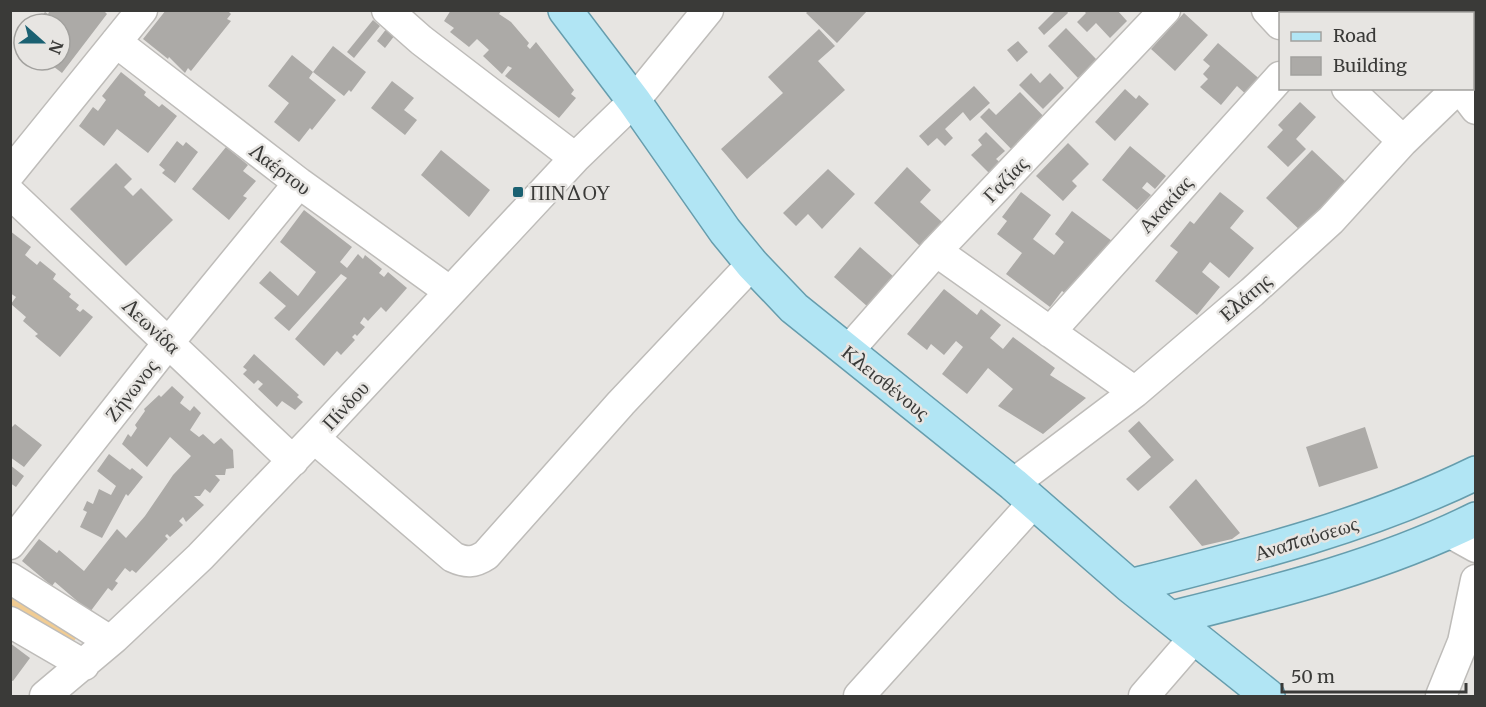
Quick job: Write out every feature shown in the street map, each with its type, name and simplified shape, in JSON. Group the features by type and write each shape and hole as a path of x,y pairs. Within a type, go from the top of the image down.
{"main road":[{"name":"Κλεισθένους","path":"565,10 634,101 725,231 752,264 794,308 1023,493 1130,586 1268,696"},
{"name":"Αναπαύσεως","path":"1130,586 1333,531 1429,496 1476,473"},
{"path":"1183,628 1248,599 1467,533"}],"street":[{"path":"10,173 142,10"},
{"path":"387,10 421,40 575,158"},
{"name":"Πίνδου","path":"45,696 110,641 200,557 293,461 449,291 575,158 634,101 708,10"},
{"name":"Γαζίας","path":"848,351 936,251 1165,10"},
{"path":"1267,10 1279,22"},
{"name":"Λαέρτου","path":"116,42 299,183 449,291"},
{"name":"Ακακίας","path":"1050,332 1279,79"},
{"path":"1349,90 1403,141"},
{"name":"Ελάτης","path":"859,696 1023,493 1331,220 1403,141 1457,90"},
{"path":"1461,90 1476,109"},
{"name":"Ζήνωνος","path":"10,544 169,342 299,183"},
{"name":"Λεωνίδα","path":"10,193 293,461"},
{"path":"936,251 1135,392"},
{"path":"314,438 453,557 464,562 475,561 486,555 621,403 752,264"},
{"path":"10,578 110,641"},
{"path":"1450,693 1476,580"},
{"path":"10,622 84,664"},
{"path":"1143,696 1183,628"}],"shaded area":[{"path":"10,586 83,631 70,645 11,609"}],"building":[{"path":"50,10 103,10 107,14 72,60 72,12 49,12"},
{"path":"166,10 227,10 231,14 227,19 231,21 191,71 188,68 185,73 169,57 168,59 143,39"},
{"path":"451,10 502,10 499,14 511,22 529,43 527,46 530,49 536,42 574,90 571,94 576,98 559,118 505,76 512,68 508,66 502,74 483,56 489,50 477,39 469,47 450,32 454,28 444,21"},
{"path":"809,10 868,10 837,43 806,13"},
{"path":"1056,10 1066,10 1068,13 1044,35 1038,28"},
{"path":"1083,10 1117,10 1127,21 1110,38 1096,23 1087,32 1077,22 1086,13"},
{"path":"1394,10 1410,10 1412,12 1392,12"},
{"path":"1439,10 1476,10 1476,45 1474,46 1474,12 1440,12"},
{"path":"1184,13 1208,35 1175,71 1151,49"},
{"path":"373,20 380,26 354,58 347,52"},
{"path":"387,28 395,35 385,48 377,41"},
{"path":"1066,28 1097,60 1078,78 1048,46"},
{"path":"819,29 835,46 818,61 845,90 747,179 721,149 783,93 768,77"},
{"path":"1018,41 1028,52 1017,62 1007,50"},
{"path":"1218,43 1263,82 1250,98 1237,86 1221,105 1200,87 1208,79 1203,74 1210,66 1203,60"},
{"path":"333,46 366,72 351,92 349,90 344,96 313,72"},
{"path":"292,55 313,72 309,78 336,100 312,130 310,128 299,142 274,122 289,103 268,86"},
{"path":"121,72 146,92 144,95 159,107 162,104 177,116 148,153 117,129 104,146 79,126 93,107 98,111 106,100 102,96"},
{"path":"1031,73 1040,83 1050,73 1064,88 1043,109 1019,85"},
{"path":"392,81 414,98 404,110 417,120 405,135 371,108"},
{"path":"974,86 990,103 970,121 963,112 945,129 953,138 945,146 937,138 928,146 919,136"},
{"path":"1125,89 1136,99 1139,95 1149,104 1115,141 1095,122"},
{"path":"1020,92 1050,123 1018,156 980,117 989,108 996,115"},
{"path":"1300,102 1316,117 1296,139 1306,149 1288,167 1267,147 1283,130 1278,125"},
{"path":"986,132 1005,151 996,159 1003,165 992,176 971,155 982,145 978,140"},
{"path":"177,141 183,146 186,142 198,152 175,183 162,173 165,170 159,165"},
{"path":"1068,143 1089,164 1072,181 1077,186 1063,201 1036,176"},
{"path":"1130,146 1166,176 1155,189 1147,182 1142,188 1151,195 1137,210 1102,180"},
{"path":"226,147 248,165 243,171 256,181 243,196 247,198 229,220 192,189"},
{"path":"441,150 490,190 469,217 421,175"},
{"path":"1312,150 1349,185 1303,233 1266,198"},
{"path":"116,163 132,179 124,187 133,196 141,188 173,220 126,266 70,209"},
{"path":"907,167 931,190 920,202 942,222 920,246 874,203"},
{"path":"828,169 855,194 822,229 808,214 796,226 783,213"},
{"path":"1021,192 1051,215 1033,239 1054,255 1064,242 1055,234 1072,211 1112,241 1070,297 1062,291 1050,307 1006,274 1022,253 997,234 1007,221 1002,217"},
{"path":"1220,192 1244,211 1230,228 1254,248 1229,278 1210,262 1202,272 1220,287 1197,315 1155,281 1178,252 1170,246 1190,221 1194,224"},
{"path":"304,210 352,247 340,262 347,268 358,254 363,259 365,255 382,269 379,273 384,277 388,272 407,288 386,312 381,307 368,321 364,317 360,323 365,327 357,336 355,334 352,337 355,340 341,355 337,351 324,366 295,339 347,278 341,274 289,331 274,318 286,306 259,283 270,271 298,296 316,272 280,242"},
{"path":"10,231 31,247 25,255 37,265 40,261 56,274 53,279 71,294 69,297 79,305 76,309 80,312 83,309 93,317 60,357 35,336 38,334 23,321 26,317 11,304 16,297 10,293"},
{"path":"860,247 894,277 868,307 834,277"},
{"path":"944,289 977,315 981,309 1001,325 990,338 1003,349 1013,337 1055,368 1050,375 1086,398 1043,434 998,406 1013,389 988,368 967,394 942,374 963,347 956,341 944,355 931,344 927,350 907,334"},
{"path":"254,354 299,395 297,397 303,402 295,410 282,401 277,407 258,389 263,384 258,380 254,384 243,374 247,370 243,367"},
{"path":"172,386 184,397 180,403 190,411 194,406 201,413 190,430 199,437 203,434 214,444 221,438 233,450 234,468 226,469 225,475 215,475 220,480 210,493 205,489 200,496 194,496 204,505 186,522 183,517 179,521 183,525 170,537 167,534 165,536 168,539 136,573 125,568 115,581 118,583 112,591 108,588 90,612 55,582 52,586 22,561 39,539 57,553 59,550 84,571 117,529 126,538 145,516 173,475 191,456 170,437 147,467 122,444 128,434 131,437 137,428 135,425 145,411 144,409"},
{"path":"1139,421 1174,460 1138,491 1126,479 1151,457 1128,431"},
{"path":"15,424 42,445 24,467 10,457 10,429"},
{"path":"1365,427 1378,468 1319,487 1306,447"},
{"path":"109,454 143,477 128,496 126,494 102,538 80,527 87,512 83,510 87,501 93,504 99,489 111,495 116,486 97,471"},
{"path":"10,465 24,476 16,487 10,483"},
{"path":"1196,479 1240,533 1232,539 1202,546 1169,507"},
{"path":"10,643 30,658 13,681 10,680"}],"place":[{"name":"ΠΙΝΔΟΥ","path":"518,192"}]}
